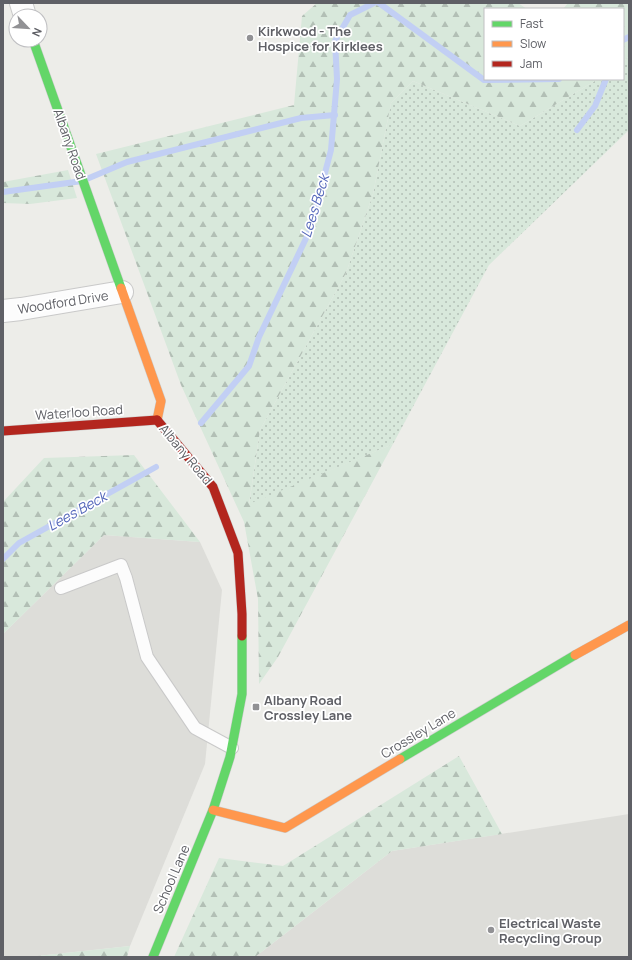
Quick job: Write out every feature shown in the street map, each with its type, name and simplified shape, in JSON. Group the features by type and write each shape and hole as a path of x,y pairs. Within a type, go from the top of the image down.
{"street":[{"name":"Albany Road","path":"36,48 161,401 158,420 213,487 238,553 242,614 242,694 230,757 213,810"},
{"name":"Woodford Drive","path":"3,311 122,292"},
{"name":"Waterloo Road","path":"3,431 158,420"},
{"name":"Crossley Lane","path":"213,810 285,828 573,656 629,625"},
{"name":"School Lane","path":"153,957 213,810"}],"lane":[{"path":"61,588 121,565 126,578 147,657 195,728 232,748"}],"shaded area":[{"path":"104,535 200,542 222,590 205,764 130,946 28,957 3,957 3,634"},
{"path":"629,814 629,957 255,957 392,851"}],"green space":[{"path":"317,3 518,3 526,8 484,8 484,80 596,80 520,126 413,81 391,103 373,194 346,273 260,430 249,504 393,444 278,657 259,684 258,599 244,522 181,385 96,154 294,105 302,16"},
{"path":"568,3 629,3 629,56 624,61 624,8 564,8"},
{"path":"629,56 629,130 489,265 393,444 249,505 260,430 346,273 373,194 391,103 413,81 520,126 596,80 624,80 624,61"},
{"path":"68,170 77,198 30,204 3,203 3,182"},
{"path":"134,455 200,542 104,535 3,634 3,502 44,458"},
{"path":"459,756 502,834 392,851 255,957 174,957 219,858 283,866"},
{"path":"130,946 127,957 28,957"}],"waterway":[{"name":"Lees Beck","path":"201,423 249,366 259,337 310,230 331,150 337,79 335,41 350,15 374,3"},
{"name":"Lees Beck","path":"379,3 484,80"},
{"name":"Lees Beck","path":"624,40 629,37"},
{"path":"577,130 595,106 606,80"},
{"path":"3,192 82,181 127,162 301,118 335,115"},
{"name":"Lees Beck","path":"3,559 19,543 156,467"}],"traffic: fast":[{"path":"36,48 121,288"},
{"path":"153,957 213,810 230,757 242,694 242,636"},
{"path":"400,759 575,655"}],"traffic: slow":[{"path":"121,288 161,401 157,420"},
{"path":"575,655 629,625"},
{"path":"213,810 285,828 400,759"}],"traffic: jam":[{"path":"3,431 157,420"},
{"path":"157,420 213,487 238,553 242,636"}],"place":[{"name":"Kirkwood - The Hospice for Kirklees","path":"250,38"},
{"name":"Albany Road Crossley Lane","path":"256,707"},
{"name":"Electrical Waste Recycling Group","path":"491,930"}]}
